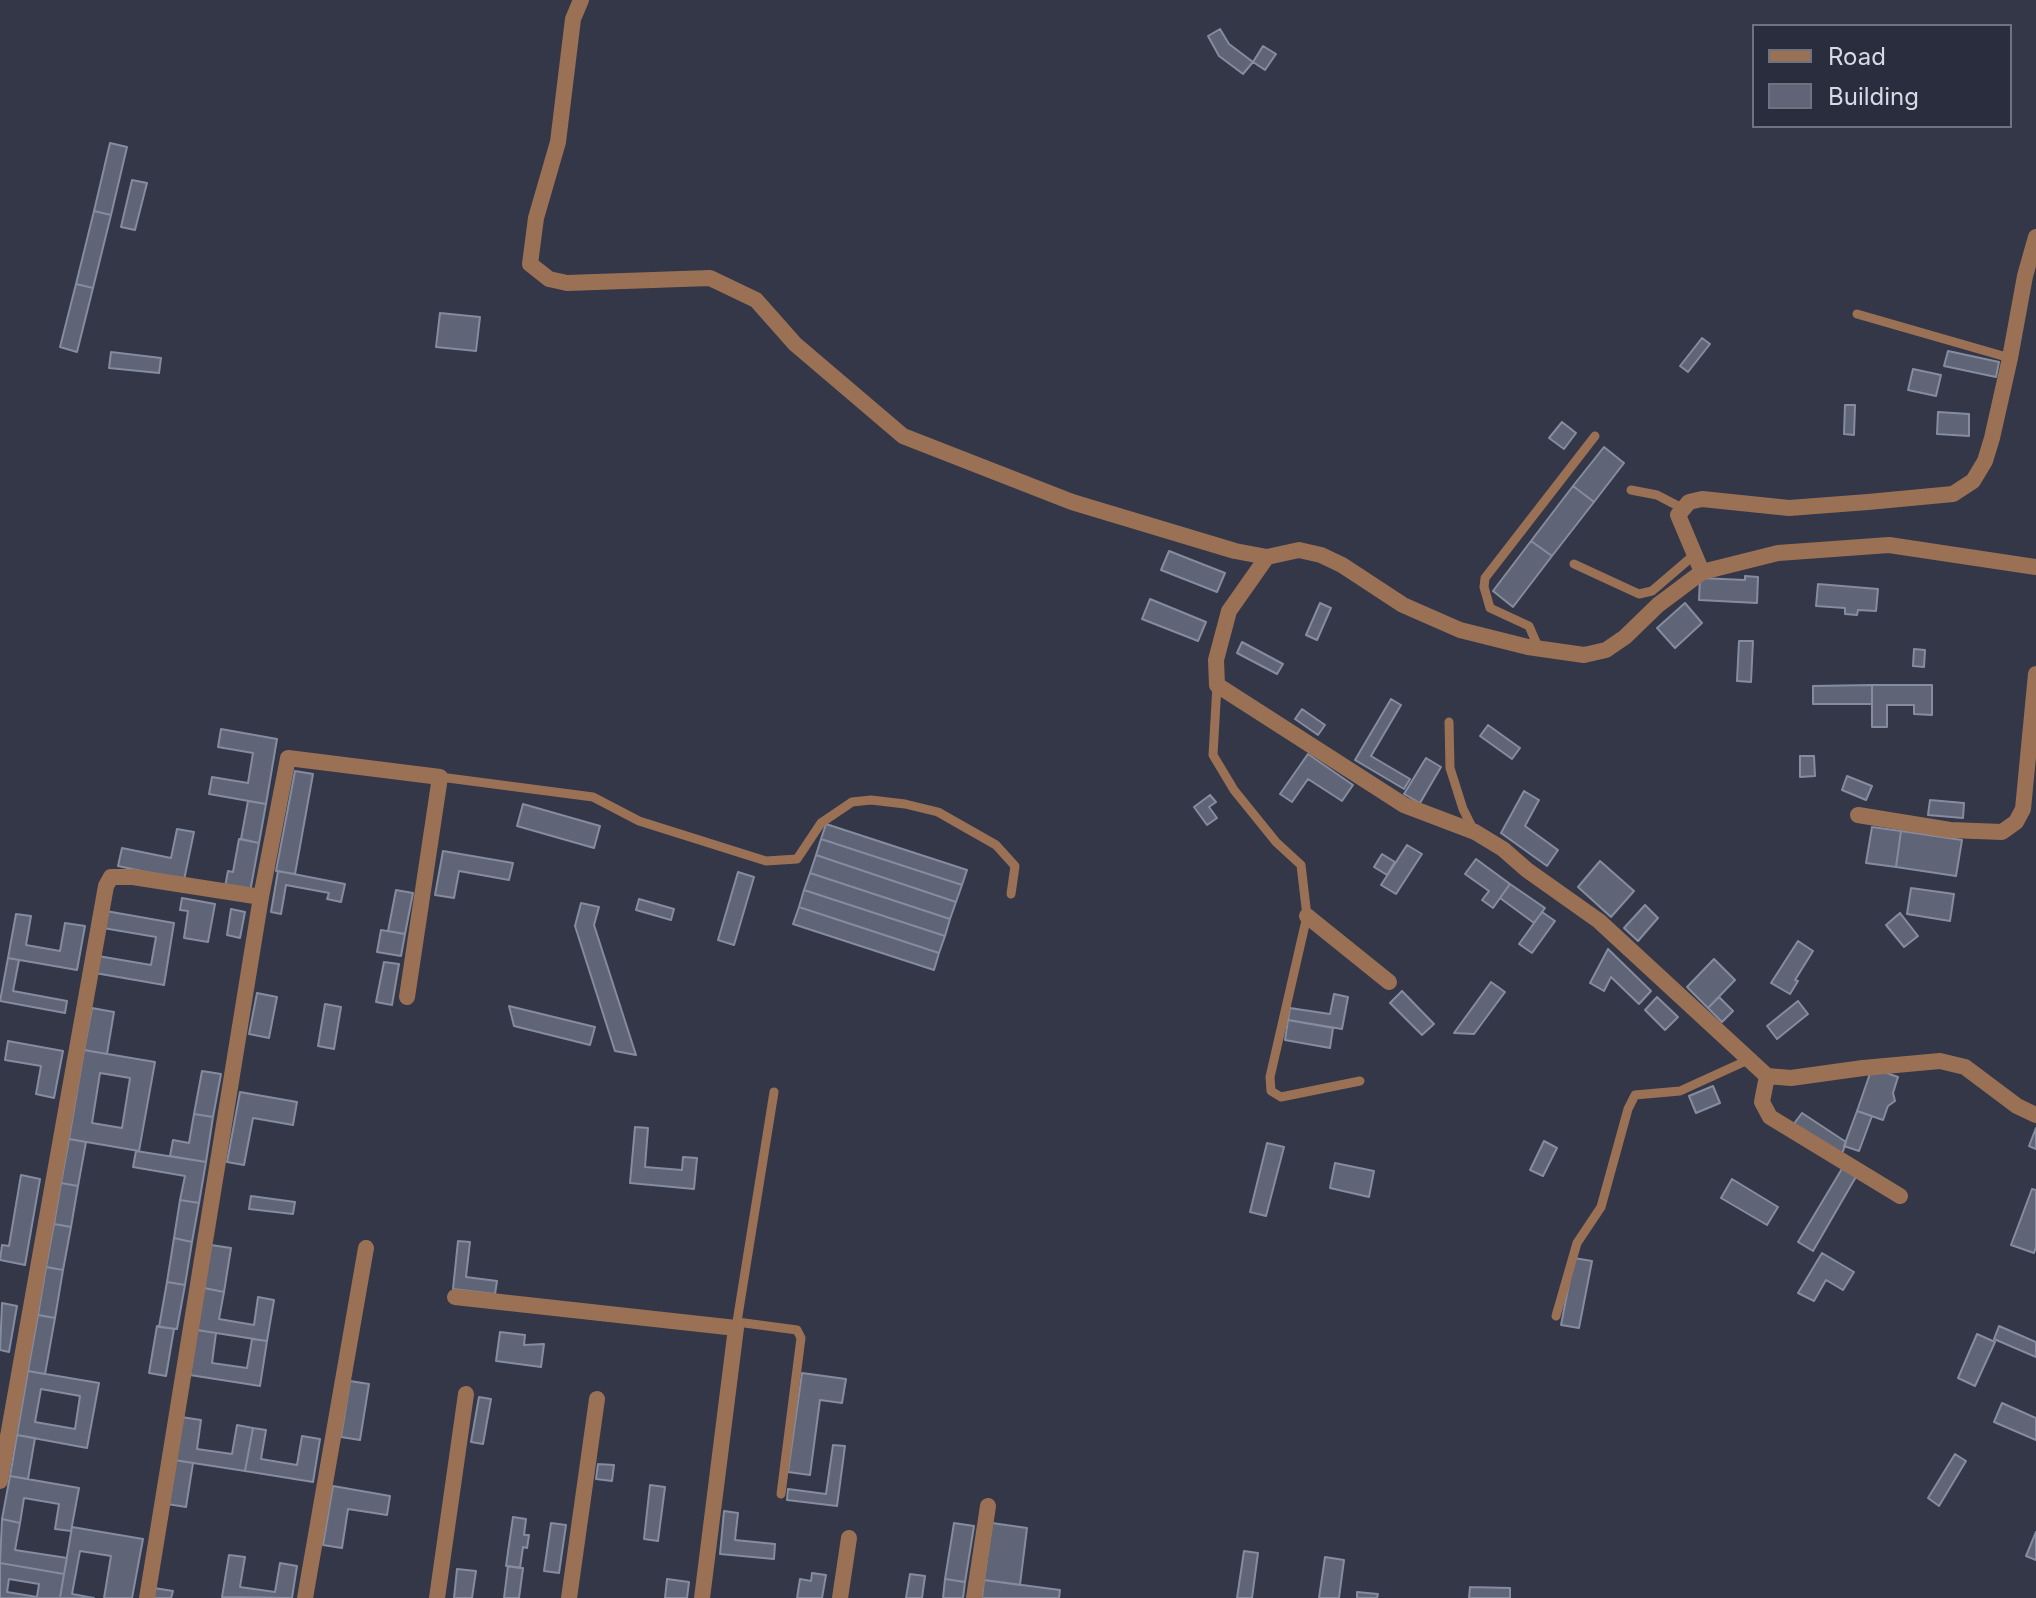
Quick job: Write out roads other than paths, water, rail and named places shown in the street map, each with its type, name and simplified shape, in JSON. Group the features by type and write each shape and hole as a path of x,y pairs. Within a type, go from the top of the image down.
{"street":[{"path":"581,0 573,19 558,142 536,218 530,264 549,279 567,283 710,278 756,300 795,344 903,436 1072,502 1235,551 1267,557 1299,550 1321,555 1403,605 1460,630 1539,649 1584,655 1606,650 1625,637 1658,605 1702,572 1778,553 1889,545 2036,567"},
{"path":"1702,572 1678,515 1689,502 1702,499 1789,508 1953,494 1973,481 1985,461 2036,237"},
{"path":"1267,557 1229,611 1216,660 1217,685 1404,805 1475,832 1503,849 1599,921 1767,1076 1791,1078 1940,1061 1965,1067 2017,1106 2036,1115"},
{"path":"1858,815 1950,830 2002,832 2016,822 2023,809 2036,674"},
{"path":"147,1598 261,897 288,758 440,777 407,997"},
{"path":"0,1481 106,886 111,877 133,877 261,897"},
{"path":"1307,916 1389,982"},
{"path":"1767,1076 1762,1102 1770,1117 1900,1196"},
{"path":"305,1598 366,1248"},
{"path":"455,1297 737,1325 702,1598"},
{"path":"437,1598 466,1394"},
{"path":"569,1598 597,1399"},
{"path":"974,1598 988,1506"},
{"path":"840,1598 849,1538"}],"lane":[{"path":"1857,314 2010,358"},
{"path":"1539,649 1529,626 1490,608 1484,587 1485,578 1595,436"},
{"path":"1631,490 1657,495 1682,508"},
{"path":"1574,564 1639,594 1652,591 1694,555"},
{"path":"1217,685 1213,755 1242,801 1276,842 1301,865 1307,916 1270,1077 1271,1091 1281,1097 1360,1081"},
{"path":"1449,722 1450,768 1463,809 1475,832"},
{"path":"440,777 593,797 639,821 766,861 797,859 821,823 852,802 871,800 905,804 938,812 996,845 1015,866 1011,894"},
{"path":"1556,1316 1577,1243 1601,1207 1628,1109 1635,1095 1680,1091 1748,1060"},
{"path":"774,1092 737,1325 797,1330 801,1338 781,1494"}]}
